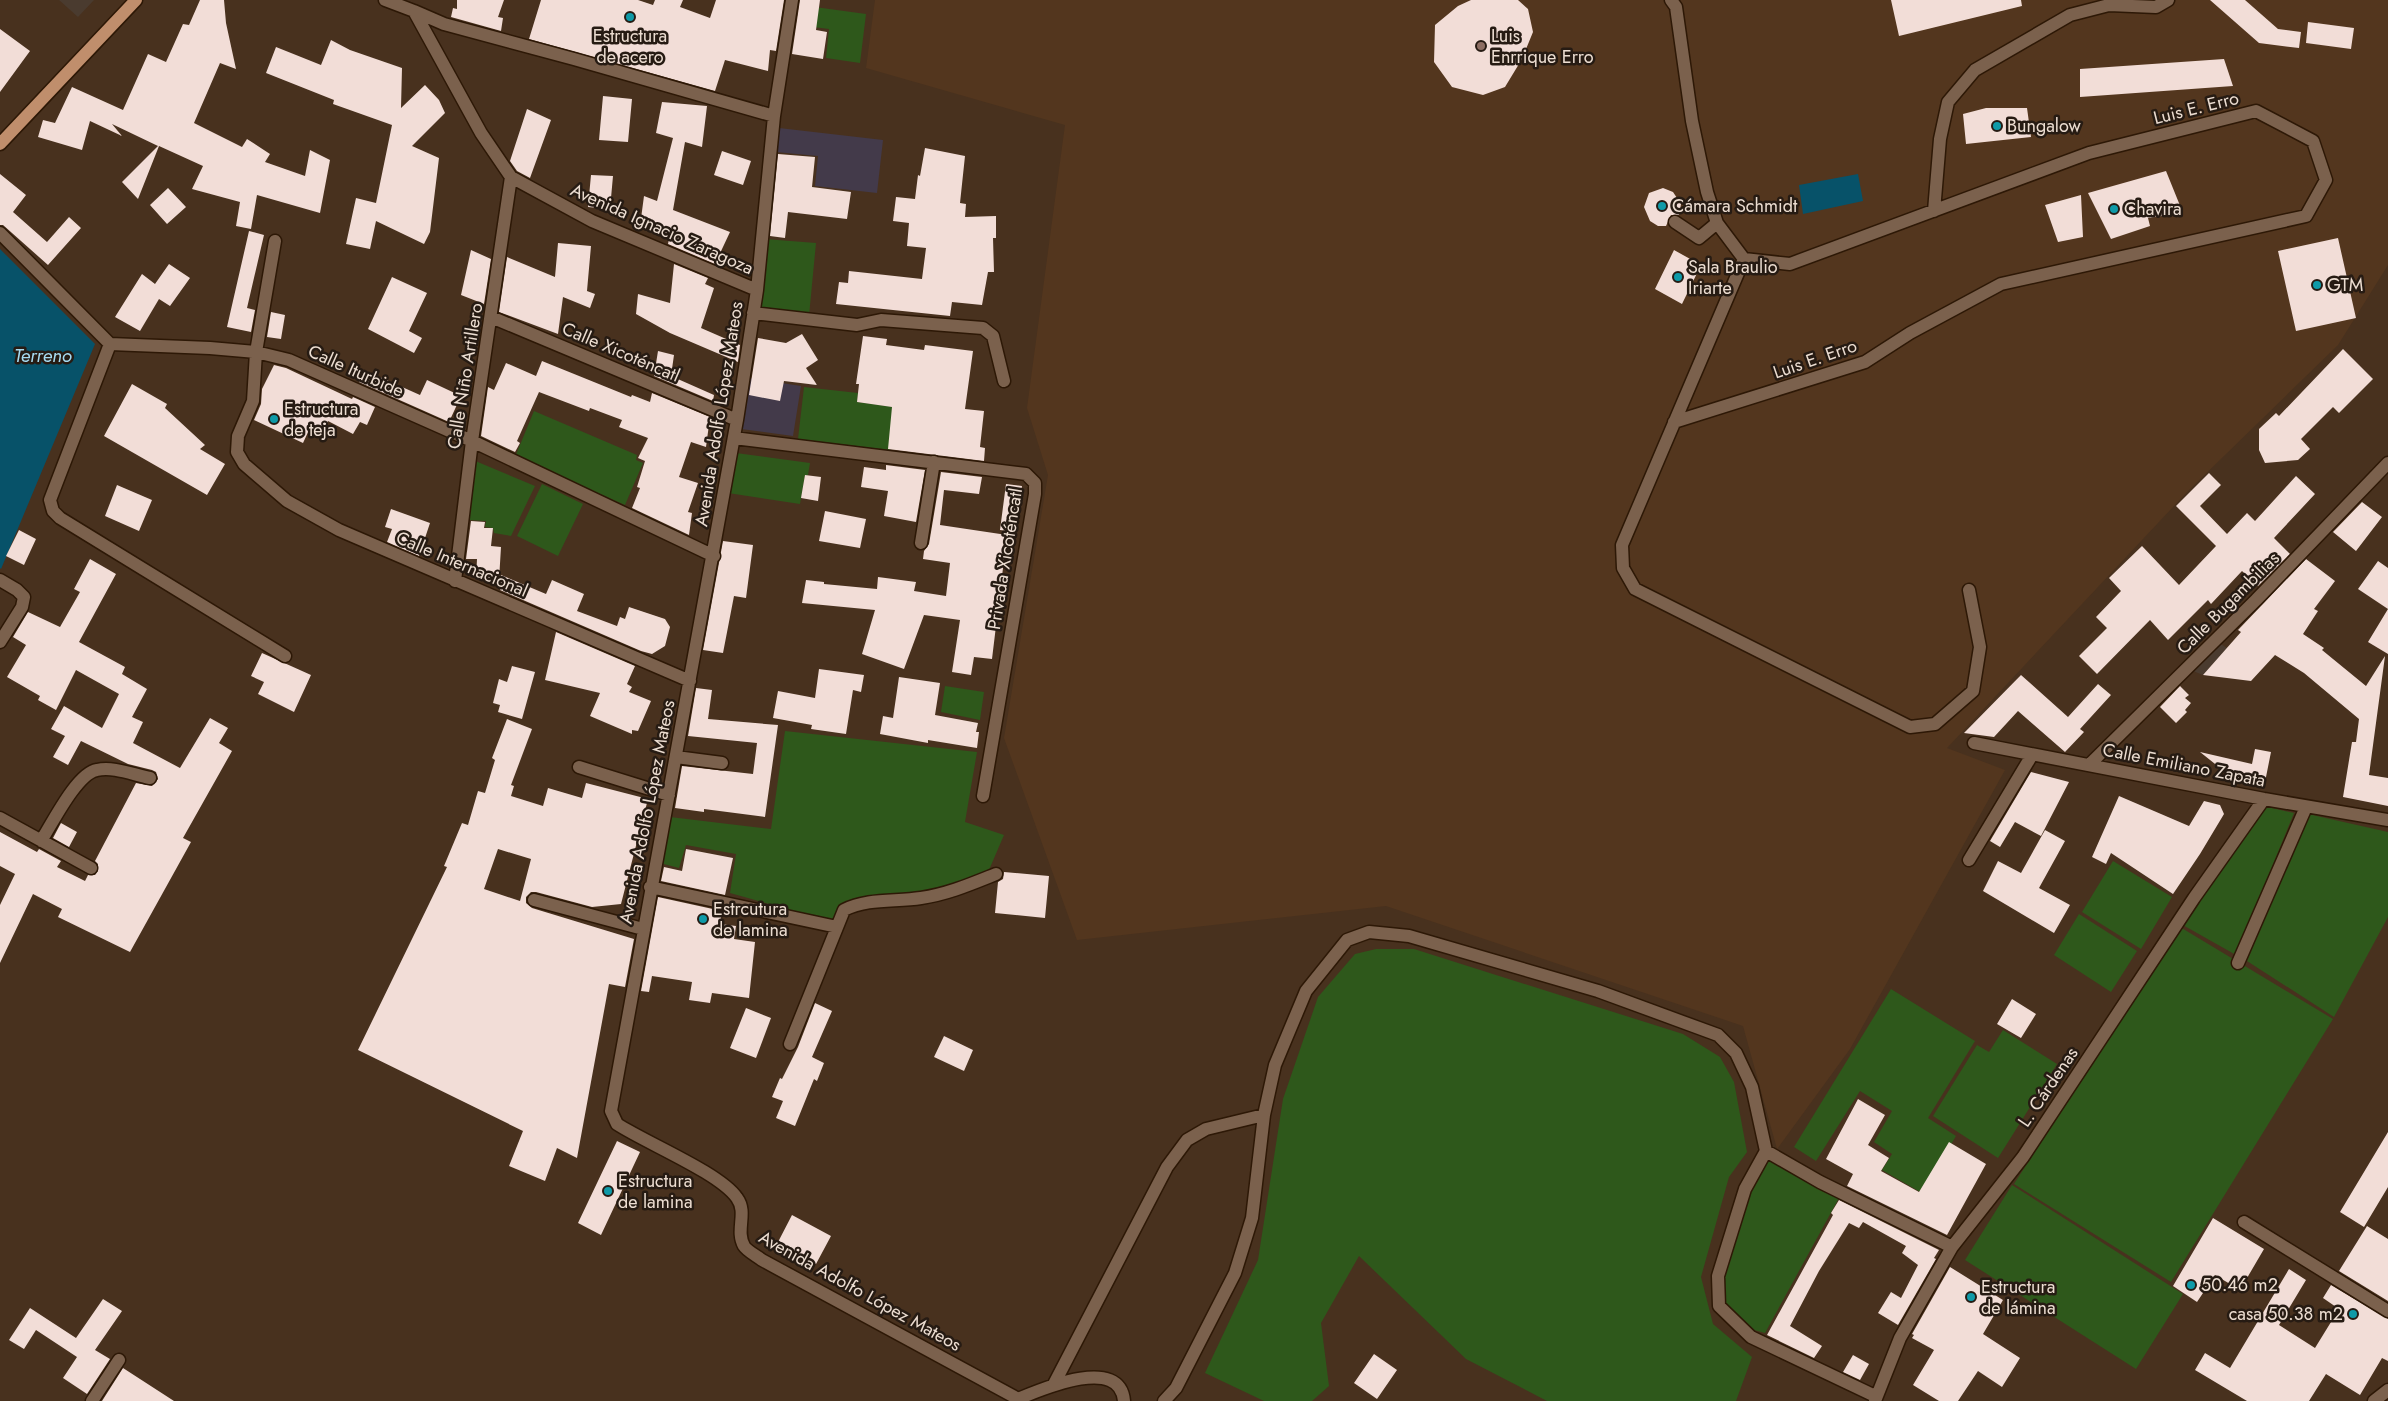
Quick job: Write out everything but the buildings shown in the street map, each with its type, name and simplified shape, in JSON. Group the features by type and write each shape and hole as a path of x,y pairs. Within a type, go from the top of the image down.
{"main road":[{"path":"0,144 136,0"}],"street":[{"path":"385,0 444,24 574,58 774,116"},
{"name":"Avenida Adolfo López Mateos","path":"792,0 774,116 757,290 738,420 714,556 650,887 612,1096 611,1111 617,1124 722,1183 737,1198 742,1211 740,1233 744,1247 762,1260 1020,1400"},
{"path":"1672,0 1678,16 1692,121 1707,192 1717,223 1744,259 1622,545 1623,568 1635,589 1910,727 1935,724 1972,691 1980,647 1970,590"},
{"path":"1934,211 1940,139 1948,102 1975,70 2070,15 2108,5 2156,6 2168,0"},
{"name":"Avenida Ignacio Zaragoza","path":"414,11 482,133 511,177 592,221 757,290"},
{"name":"Luis E. Erro","path":"1674,422 1865,362 1910,333 2001,284 2306,216 2326,180 2313,140 2256,111 2089,153 1790,264 1744,259"},
{"name":"Calle Niño Artillero","path":"455,581 472,441 511,177"},
{"path":"1675,222 1699,238 1717,223"},
{"path":"0,233 110,344 50,500 53,512 285,656"},
{"path":"256,352 275,241"},
{"path":"753,314 857,325 881,320 983,328 993,336 1004,380"},
{"name":"Calle Xicoténcatl","path":"491,317 738,420"},
{"name":"Calle Iturbide","path":"110,344 256,352 289,360 472,441 714,556"},
{"name":"Calle Internacional","path":"256,352 253,401 238,436 237,452 244,464 287,501 339,530 690,681"},
{"name":"Privada Xicoténcatl","path":"734,438 1026,474 1035,483 1035,494 983,796"},
{"path":"920,543 934,462"},
{"name":"Calle Bugambilias","path":"2090,764 2256,600 2388,463"},
{"path":"0,580 24,598 22,607 0,642"},
{"name":"Calle Emiliano Zapata","path":"1974,743 2306,807 2388,820"},
{"path":"1969,860 2032,755"},
{"path":"676,757 722,763"},
{"path":"579,767 668,795"},
{"path":"41,842 82,778 96,770 116,770 150,778"},
{"name":"L. Cárdenas","path":"1875,1398 1900,1338 1952,1247 2023,1157 2194,898 2264,799"},
{"path":"2238,963 2306,807"},
{"path":"0,818 91,868"},
{"path":"790,1044 844,910 857,903 920,898 949,893 996,874"},
{"path":"650,887 837,927"},
{"path":"534,900 643,929"},
{"path":"1164,1401 1176,1388 1235,1273 1252,1218 1264,1115 1275,1065 1306,991 1347,940 1369,932 1409,936 1598,991 1718,1035 1736,1053 1752,1088 1766,1151 1745,1189 1718,1276 1719,1306 1751,1336 1875,1398"},
{"path":"1054,1384 1167,1167 1187,1140 1206,1129 1264,1115"},
{"path":"1766,1151 1820,1182 1952,1247"},
{"path":"2244,1222 2388,1311"},
{"path":"92,1401 119,1360"},
{"path":"1020,1400 1054,1384 1094,1377 1114,1382 1123,1392 1124,1401"},
{"path":"2374,1401 2388,1390"}],"shaded area":[{"path":"59,0 94,0 78,17"},
{"path":"875,0 2388,0 2388,265 2338,345 2188,491 1947,748 2005,770 1850,1049 1777,1149 1743,1026 1386,906 1077,940 1004,738 1048,475 1027,408 1065,125 866,68"},
{"path":"779,128 883,140 877,193 815,186 818,156 776,152"},
{"path":"748,378 801,386 793,436 741,429"},
{"path":"2216,641 2227,648 2203,675 2188,669"}],"green space":[{"path":"800,5 866,14 860,63 826,58 829,29 797,25"},
{"path":"765,239 816,243 809,316 758,311"},
{"path":"804,387 858,393 857,402 895,407 890,450 798,439"},
{"path":"534,411 637,455 636,460 643,463 625,505 515,457"},
{"path":"736,453 810,463 808,475 805,475 800,504 728,493"},
{"path":"473,460 535,486 511,536 494,533 493,528 485,527 486,521 469,520"},
{"path":"542,484 583,504 558,556 517,536"},
{"path":"945,686 984,692 980,720 941,712"},
{"path":"785,731 977,752 965,822 1004,835 989,870 949,887 919,894 858,897 839,907 833,922 730,893 736,854 686,845 679,868 660,863 670,817 771,829"},
{"path":"2263,806 2294,813 2236,955 2181,924"},
{"path":"2308,814 2388,832 2388,917 2334,1017 2247,961"},
{"path":"2113,861 2172,897 2141,949 2082,912"},
{"path":"2079,914 2137,951 2111,992 2054,955"},
{"path":"2180,927 2333,1019 2171,1282 2014,1184"},
{"path":"1376,949 1414,949 1683,1034 1720,1057 1734,1082 1747,1152 1729,1177 1701,1277 1713,1324 1752,1357 1736,1401 1547,1401 1466,1359 1359,1256 1321,1323 1329,1386 1312,1401 1264,1401 1205,1373 1258,1260 1283,1099 1318,997 1355,954"},
{"path":"1891,989 1975,1041 1928,1118 1956,1136 1922,1193 1882,1170 1892,1154 1874,1142 1892,1111 1860,1091 1816,1161 1794,1147"},
{"path":"2003,1030 2057,1064 1998,1158 1933,1116 1977,1045 1989,1052"},
{"path":"1769,1160 1839,1198 1765,1333 1754,1330 1722,1303 1723,1275 1750,1190"},
{"path":"2012,1185 2183,1294 2136,1369 1965,1260"}],"water":[{"path":"1858,174 1863,201 1803,214 1799,185"},
{"name":"Terreno","path":"0,249 95,344 1,569 0,568"}],"place":[{"name":"Estructura de acero","path":"630,17"},
{"name":"Luis Enrrique Erro","path":"1481,46"},
{"name":"Bungalow","path":"1997,126"},
{"name":"Cámara Schmidt","path":"1662,206"},
{"name":"Chavira","path":"2114,209"},
{"name":"Sala Braulio Iriarte","path":"1678,277"},
{"name":"GTM","path":"2317,285"},
{"name":"Estructura de teja","path":"274,419"},
{"name":"Estrcutura de lamina","path":"703,919"},
{"name":"Estructura de lamina","path":"608,1191"},
{"name":"50.46 m2","path":"2191,1285"},
{"name":"Estructura de lámina","path":"1971,1297"},
{"name":"casa 50.38 m2","path":"2353,1314"}]}
